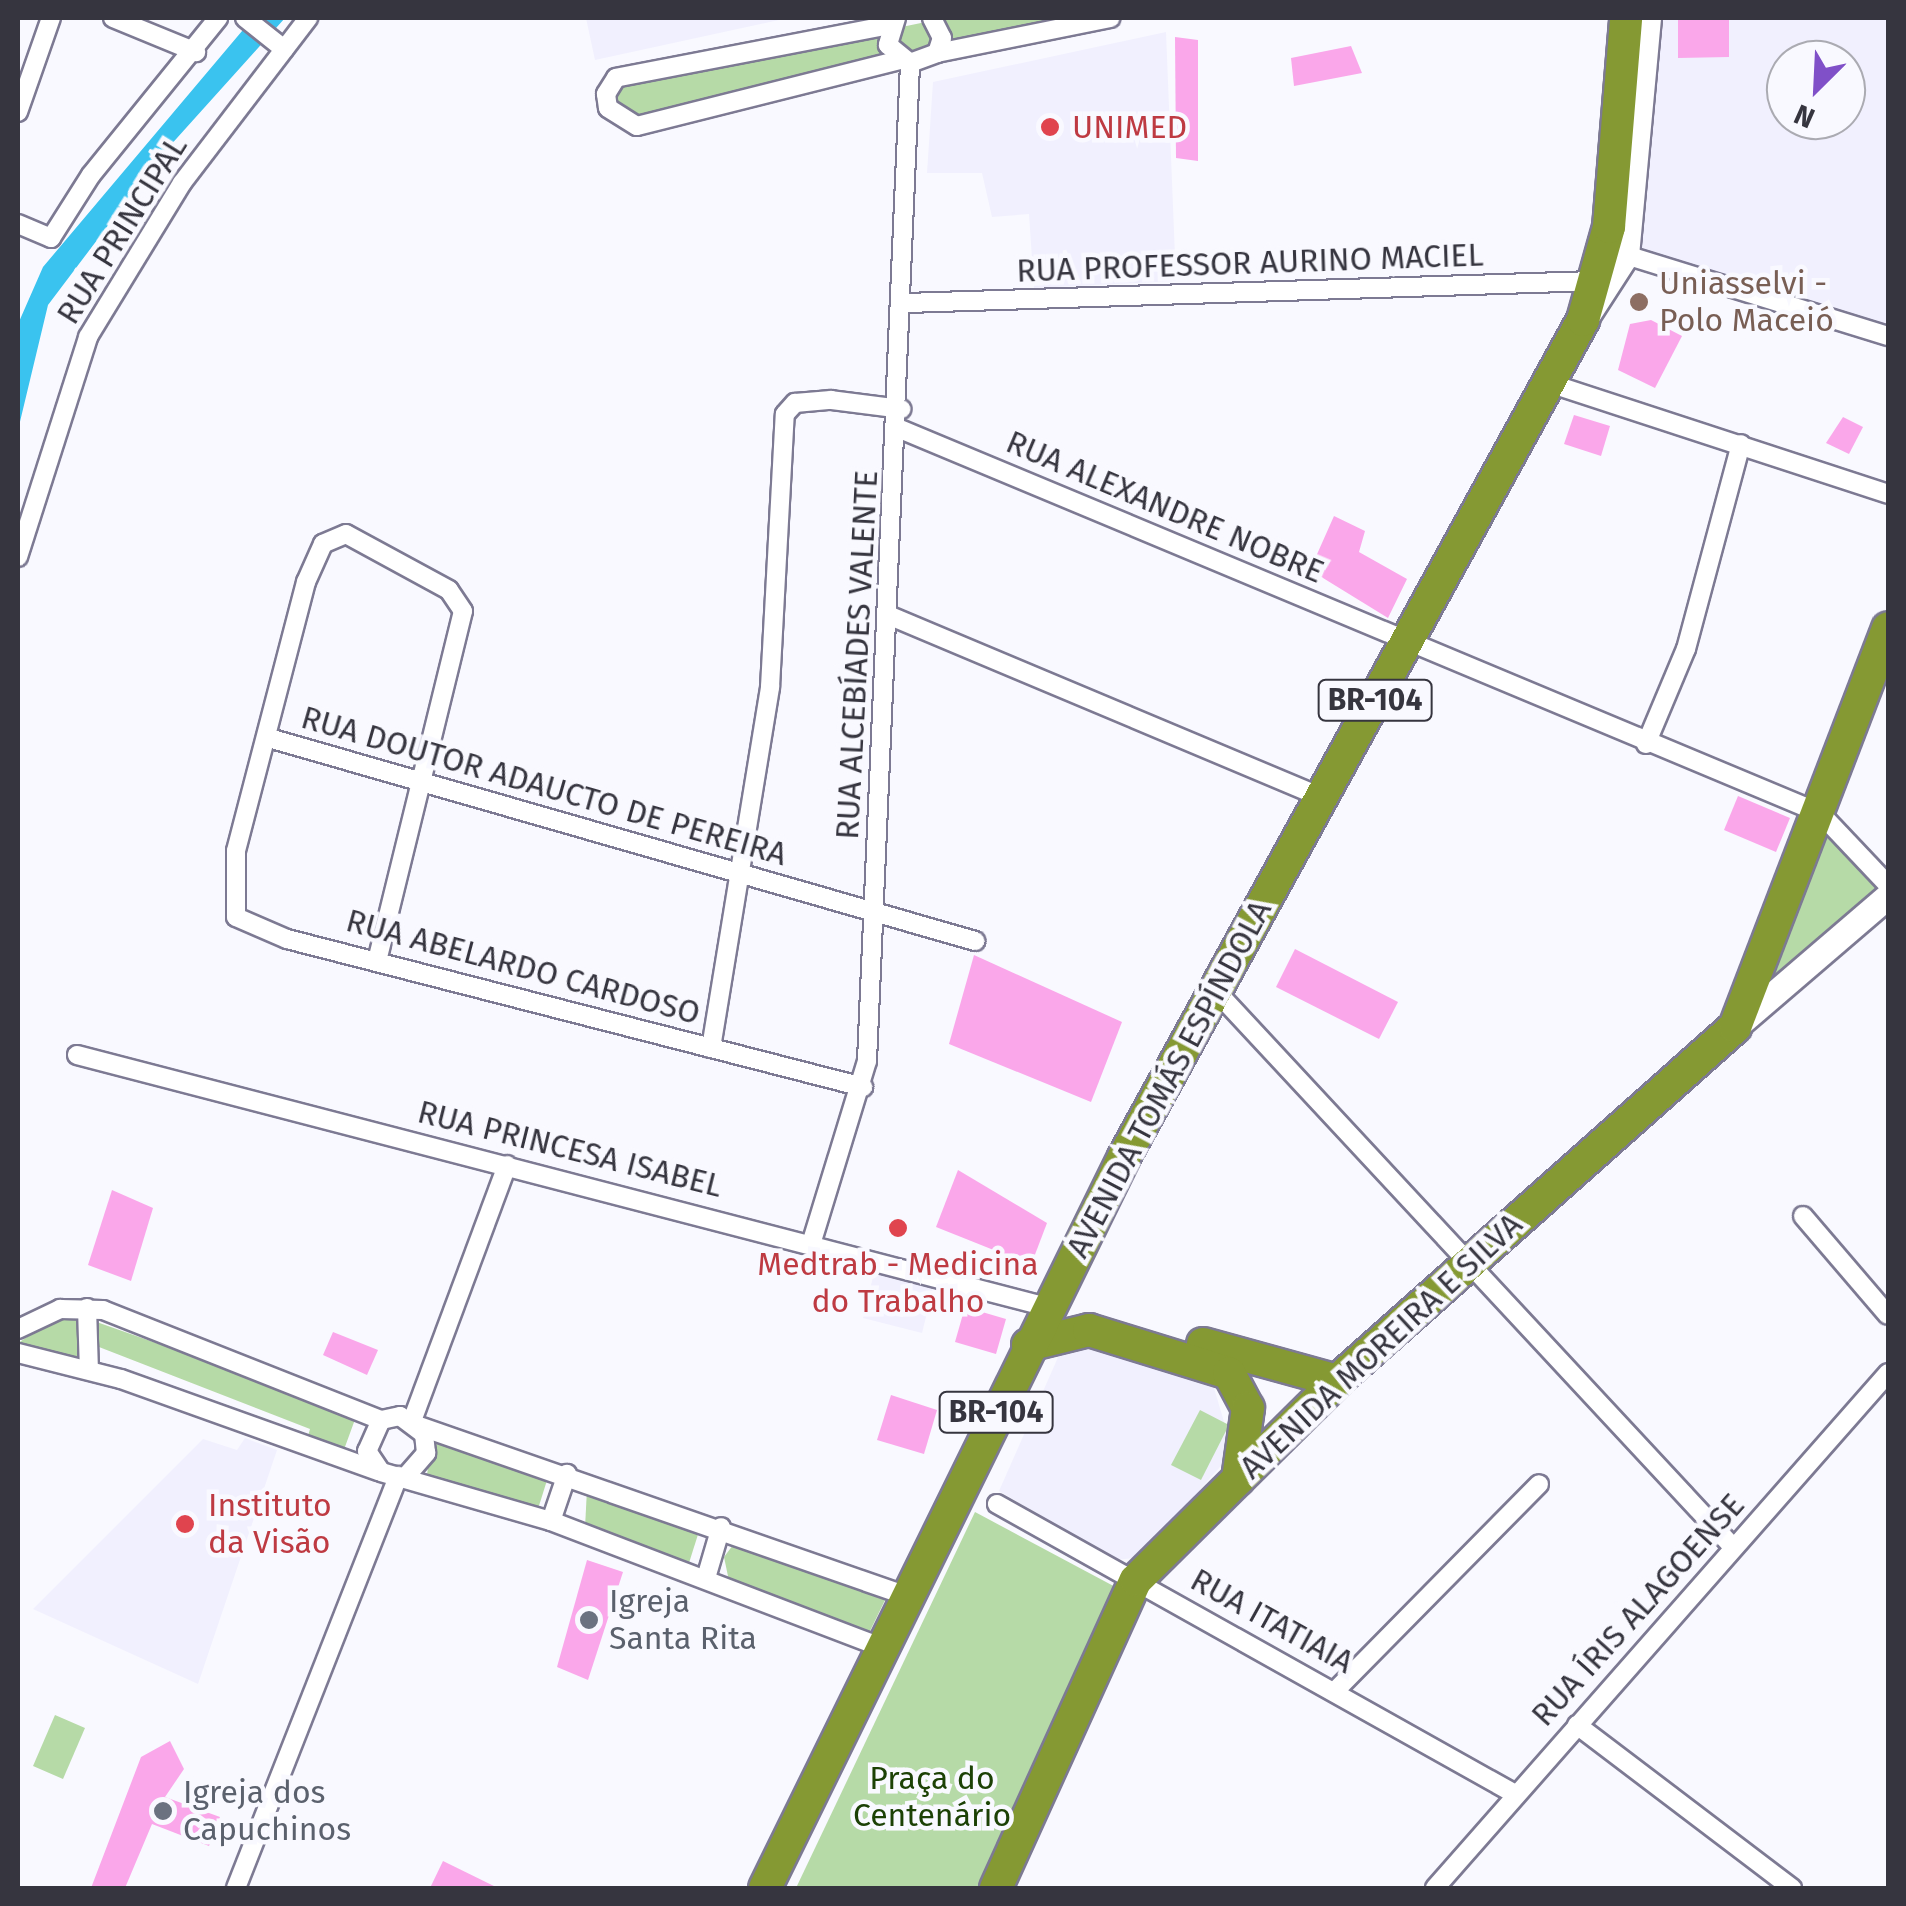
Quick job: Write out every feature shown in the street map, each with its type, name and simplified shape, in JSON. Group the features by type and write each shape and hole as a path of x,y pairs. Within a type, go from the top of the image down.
{"highway":[{"path":"1612,18 1602,150 1612,195"},
{"name":"BR-104","path":"1596,281 1612,195 1626,18"},
{"name":"AVENIDA TOMÁS ESPÍNDOLA","path":"765,1888 1046,1307 1215,990 1583,320 1596,281"},
{"path":"1735,1026 1888,628"},
{"name":"AVENIDA MOREIRA E SILVA","path":"996,1888 1136,1580 1336,1381 1735,1026"},
{"path":"1062,1277 1076,1304 1097,1318 1336,1381"},
{"path":"1028,1345 1090,1330 1155,1347 1229,1373 1248,1408"},
{"path":"1238,1480 1248,1408 1256,1381 1273,1366"}],"main road":[{"path":"1583,320 1626,255 1648,18"},
{"name":"AVENIDA MOREIRA E SILVA","path":"1735,1026 1888,896"}],"street":[{"path":"18,112 51,18"},
{"path":"113,18 196,52"},
{"path":"18,224 51,238 91,175 196,52 218,18"},
{"path":"246,18 279,46"},
{"name":"RUA PRINCIPAL","path":"19,546 88,338 182,184 279,46 308,18"},
{"path":"932,18 942,38 937,52"},
{"path":"893,21 616,78 606,94 608,108 636,126 937,52 1110,18"},
{"name":"RUA ALCEBÍADES VALENTE","path":"812,1241 863,1087 906,303 905,62 888,44 893,21"},
{"path":"1626,255 1888,336"},
{"name":"RUA PROFESSOR AURINO MACIEL","path":"906,303 1596,281"},
{"path":"1549,383 1888,494"},
{"path":"711,1048 735,871 770,687 785,414 795,403 831,400 902,409"},
{"name":"RUA ALEXANDRE NOBRE","path":"900,429 1646,744 1820,813"},
{"path":"1646,744 1686,649 1741,444"},
{"path":"269,738 306,582 322,544 346,534 436,581 461,605 424,784 378,957"},
{"path":"888,615 1323,798"},
{"name":"RUA DOUTOR ADAUCTO DE PEREIRA","path":"269,738 975,941"},
{"name":"RUA ABELARDO CARDOSO","path":"269,738 236,851 236,917 287,939 378,957 863,1087"},
{"path":"1820,813 1888,885"},
{"path":"1215,990 1732,1546"},
{"name":"RUA PRINCESA ISABEL","path":"76,1055 812,1241 1046,1307"},
{"path":"236,1888 396,1474 426,1453 411,1421 418,1392 507,1164"},
{"path":"1803,1216 1888,1315"},
{"path":"88,1308 89,1370"},
{"path":"18,1329 60,1309 88,1308 381,1420 411,1421 907,1596"},
{"path":"18,1353 89,1370 396,1474 551,1521 884,1648"},
{"name":"RUA ÍRIS ALAGOENSE","path":"1435,1888 1888,1373"},
{"path":"381,1420 366,1451 396,1474"},
{"path":"551,1521 567,1474"},
{"path":"1336,1690 1539,1484"},
{"name":"RUA ITATIAIA","path":"997,1504 1516,1794"},
{"path":"706,1578 721,1528"},
{"path":"1577,1725 1792,1888"}],"shaded area":[{"path":"586,18 788,18 595,60"},
{"path":"1648,18 1888,18 1888,327 1626,255"},
{"name":"UNIMED","path":"1166,32 1176,281 1034,288 1029,214 992,217 982,173 927,173 933,82"},
{"path":"875,1269 934,1284 922,1333 863,1318"},
{"path":"1085,1337 1211,1378 1233,1452 1141,1557 1117,1560 999,1491 1063,1346"},
{"name":"Instituto da Visão","path":"245,1438 277,1450 198,1684 33,1609 203,1439 237,1450"}],"green space":[{"path":"945,18 1126,18 638,125 613,106 623,85"},
{"path":"1824,822 1888,886 1754,1006"},
{"path":"58,1317 91,1320 357,1414 342,1455 306,1443 310,1429 99,1347 91,1360 18,1343"},
{"path":"1200,1410 1229,1425 1201,1480 1171,1465"},
{"path":"432,1435 549,1474 537,1512 427,1475"},
{"path":"587,1489 700,1528 689,1563 585,1528"},
{"name":"Praça do Centenário","path":"975,1512 1121,1590 982,1888 796,1888"},
{"path":"733,1545 887,1596 868,1635 729,1581 724,1557"},
{"path":"55,1715 85,1728 63,1779 33,1766"}],"water":[{"path":"253,18 285,18 159,158 48,305 18,430 18,324 43,267"}],"building":[{"path":"1678,18 1729,18 1729,57 1678,58"},
{"path":"1175,37 1198,40 1198,161 1176,158"},
{"path":"1351,46 1362,73 1294,86 1291,58"},
{"path":"1651,320 1682,336 1655,388 1618,370 1630,324"},
{"path":"1574,415 1610,426 1601,456 1564,444"},
{"path":"1843,417 1863,427 1849,454 1826,443"},
{"path":"1334,516 1365,531 1359,552 1407,579 1388,618 1310,570"},
{"path":"1738,796 1790,818 1776,852 1724,830"},
{"path":"1295,949 1398,1002 1379,1039 1276,987"},
{"path":"974,955 1122,1022 1091,1102 949,1044"},
{"path":"958,1170 1047,1223 1031,1265 936,1227"},
{"path":"112,1190 153,1208 131,1281 88,1265"},
{"path":"965,1307 1006,1319 996,1354 955,1342"},
{"path":"333,1332 378,1350 367,1375 323,1355"},
{"path":"891,1395 937,1410 924,1454 877,1440"},
{"name":"Igreja Santa Rita","path":"587,1560 623,1572 588,1680 557,1667"},
{"name":"Igreja dos Capuchinos","path":"170,1741 184,1769 165,1797 220,1817 209,1846 152,1824 125,1888 91,1888 141,1757"},
{"path":"443,1861 498,1888 430,1888"}],"place":[{"name":"UNIMED","path":"1050,127"},
{"name":"Uniasselvi - Polo Maceió","path":"1639,302"},
{"name":"Medtrab - Medicina do Trabalho","path":"898,1228"},
{"name":"Instituto da Visão","path":"185,1524"},
{"name":"Igreja Santa Rita","path":"589,1620"},
{"name":"Igreja dos Capuchinos","path":"163,1811"}]}
